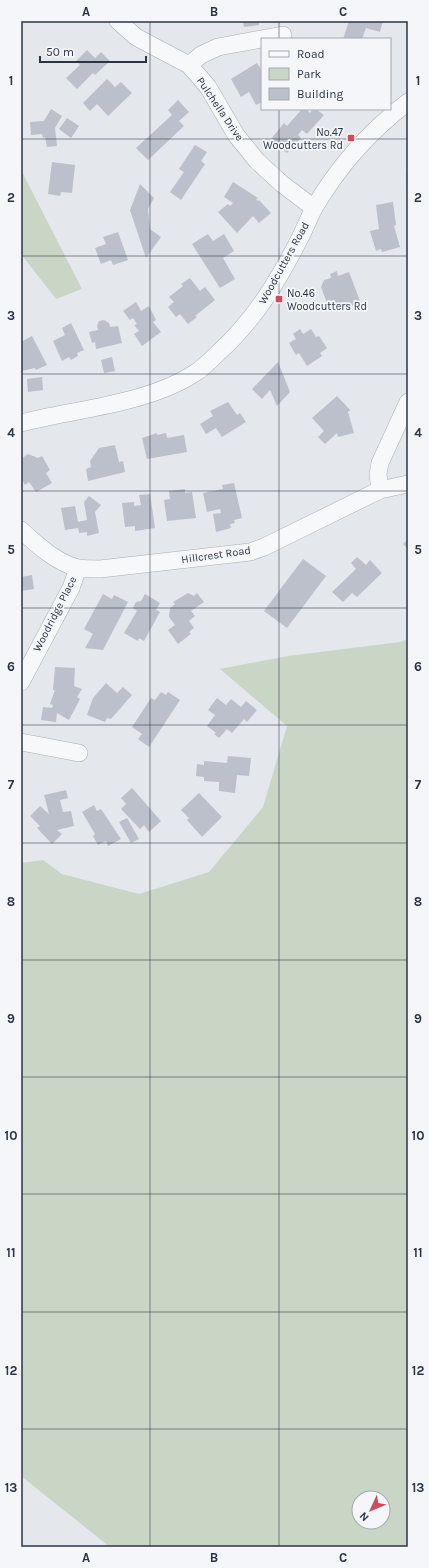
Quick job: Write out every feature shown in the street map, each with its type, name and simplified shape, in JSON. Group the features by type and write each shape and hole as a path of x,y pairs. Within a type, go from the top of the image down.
{"street":[{"name":"Pulchella Drive","path":"118,21 136,37 189,65 208,87 236,135 256,161 282,184 314,208"},
{"path":"266,38 282,35"},
{"path":"189,65 201,55 218,47 261,39"},
{"name":"Woodcutters Road","path":"21,423 140,397 169,387 196,373 230,342 251,320 269,295 314,208 341,170 369,136 386,119 408,102"},
{"path":"380,490 378,474 380,463 408,402"},
{"name":"Hillcrest Road","path":"21,530 42,548 59,559 78,568 100,569 250,552 264,547 380,490 408,484"},
{"name":"Woodridge Place","path":"21,682 71,588 78,568"},
{"path":"21,742 79,753"}],"green space":[{"path":"21,170 82,289 56,299 21,254"},
{"path":"408,639 408,1547 110,1547 21,1476 21,863 43,860 62,874 139,894 209,872 263,807 287,726 220,669 288,656 400,642"}],"building":[{"path":"243,21 259,21 259,25 244,27"},
{"path":"349,21 383,21 380,32 366,28 362,38 343,38"},
{"path":"87,50 95,58 101,52 110,61 95,75 93,73 77,89 66,78 80,65 76,61"},
{"path":"257,63 261,69 261,102 256,105 249,92 241,97 231,79"},
{"path":"107,79 115,87 121,82 132,93 108,116 97,104 90,111 83,103"},
{"path":"178,100 189,112 179,121 184,126 148,160 136,148 172,115 168,110"},
{"path":"51,109 62,116 55,128 57,146 47,147 45,137 43,138 42,134 31,135 30,122 44,121"},
{"path":"301,110 307,110 310,113 312,110 317,110 324,115 307,134 302,130 298,135 301,138 287,153 271,139 284,123 287,126"},
{"path":"67,118 79,126 71,138 59,129"},
{"path":"195,145 207,152 201,161 205,164 181,200 170,192 184,172 179,169"},
{"path":"52,162 75,165 72,193 61,192 60,196 48,194"},
{"path":"408,172 408,189 407,189 406,173"},
{"path":"233,182 258,198 256,199 258,201 259,200 271,213 259,223 253,216 237,233 218,212 228,204 230,206 233,203 224,197"},
{"path":"140,184 154,198 148,209 150,229 161,237 146,258 130,210"},
{"path":"393,202 396,225 394,226 400,247 382,252 381,249 376,251 370,231 379,229 376,205"},
{"path":"118,232 128,260 113,265 111,260 101,264 95,248 106,244 103,237"},
{"path":"208,234 213,241 224,234 234,251 223,258 235,279 220,288 192,244"},
{"path":"337,271 338,276 349,272 360,301 353,305 330,311 321,287 324,280 331,278 330,274"},
{"path":"190,278 200,291 205,287 215,300 195,316 197,317 188,324 180,314 176,317 168,307 174,302 169,297 183,286 181,284"},
{"path":"136,302 141,311 149,306 156,320 153,322 161,332 142,346 134,334 139,331 134,325 137,324 133,318 130,320 123,311"},
{"path":"104,320 109,323 110,327 118,326 122,343 96,349 95,342 92,343 89,332 98,330 97,326 99,321"},
{"path":"71,323 84,350 77,353 78,356 71,360 69,357 62,361 53,341 65,335 62,328"},
{"path":"300,329 303,334 311,329 316,337 319,336 327,348 320,353 322,356 307,366 299,353 296,355 289,343 296,339 293,334"},
{"path":"32,336 47,365 36,370 35,368 21,371 21,342"},
{"path":"112,357 115,371 104,373 101,360"},
{"path":"278,362 290,392 277,406 270,390 262,399 252,389"},
{"path":"42,377 43,390 28,392 27,379"},
{"path":"337,396 350,410 348,412 354,433 338,437 337,433 325,444 318,437 324,431 312,418"},
{"path":"228,402 237,415 240,413 246,422 222,437 216,428 206,434 200,424 213,416 210,411"},
{"path":"157,433 157,435 166,433 167,438 184,435 187,452 147,459 142,438"},
{"path":"115,445 119,462 123,461 125,472 88,481 86,469 91,467 90,461 99,448"},
{"path":"28,454 38,458 42,456 50,470 46,473 52,483 36,492 29,482 25,485 21,478 21,459"},
{"path":"234,483 242,518 234,520 235,523 230,524 231,528 216,532 213,514 221,513 220,509 207,512 203,493 223,489 222,485"},
{"path":"185,489 185,493 192,492 196,518 167,521 164,500 170,499 169,491"},
{"path":"150,494 155,528 135,531 135,526 125,527 122,503 134,502 134,506 141,505 139,495"},
{"path":"89,496 101,505 95,512 99,533 87,536 87,532 79,533 78,528 65,530 61,508 75,506 78,522 87,520 84,502"},
{"path":"408,539 408,549 403,544"},
{"path":"357,557 366,565 370,560 382,573 357,597 352,593 343,602 332,592 356,569 351,563"},
{"path":"303,559 326,576 287,628 264,611"},
{"path":"32,575 34,589 21,591 21,577"},
{"path":"188,593 194,596 197,593 204,602 191,611 195,616 189,621 194,628 189,632 191,634 178,644 168,630 175,625 169,617 170,608 175,604 173,602"},
{"path":"103,594 112,599 114,595 128,602 103,650 85,648 93,634 84,629"},
{"path":"145,594 160,603 156,610 160,612 144,641 139,638 138,641 124,633 137,611 133,608 136,602 141,601"},
{"path":"55,667 75,668 74,686 82,689 77,697 80,699 69,720 57,713 56,722 41,720 43,707 52,708 53,705 50,704 55,690 53,690"},
{"path":"106,683 117,693 123,687 132,695 111,719 107,718 105,722 87,715 93,698"},
{"path":"161,692 166,695 168,692 180,700 149,747 138,739 142,734 132,727 151,698 155,700"},
{"path":"217,698 226,705 231,699 241,707 246,701 257,710 247,722 244,719 232,733 227,729 219,738 214,734 216,733 207,726 215,715 208,710"},
{"path":"228,756 251,758 249,776 237,775 235,793 219,791 219,782 204,781 204,777 196,776 197,764 204,765 204,761 227,763"},
{"path":"132,788 161,821 149,832 144,825 140,829 121,809 126,804 121,798"},
{"path":"66,790 68,798 60,800 63,812 71,811 74,826 57,830 62,834 52,844 37,828 40,826 30,816 40,806 49,814 44,795"},
{"path":"199,793 222,817 202,837 187,820 189,818 181,810"},
{"path":"94,805 97,811 101,809 121,839 108,846 106,841 98,845 93,836 95,834 82,812"},
{"path":"127,818 139,839 131,843 119,822"}],"place":[{"name":"No.47 Woodcutters Rd","path":"351,138"},
{"name":"No.46 Woodcutters Rd","path":"279,299"}]}
